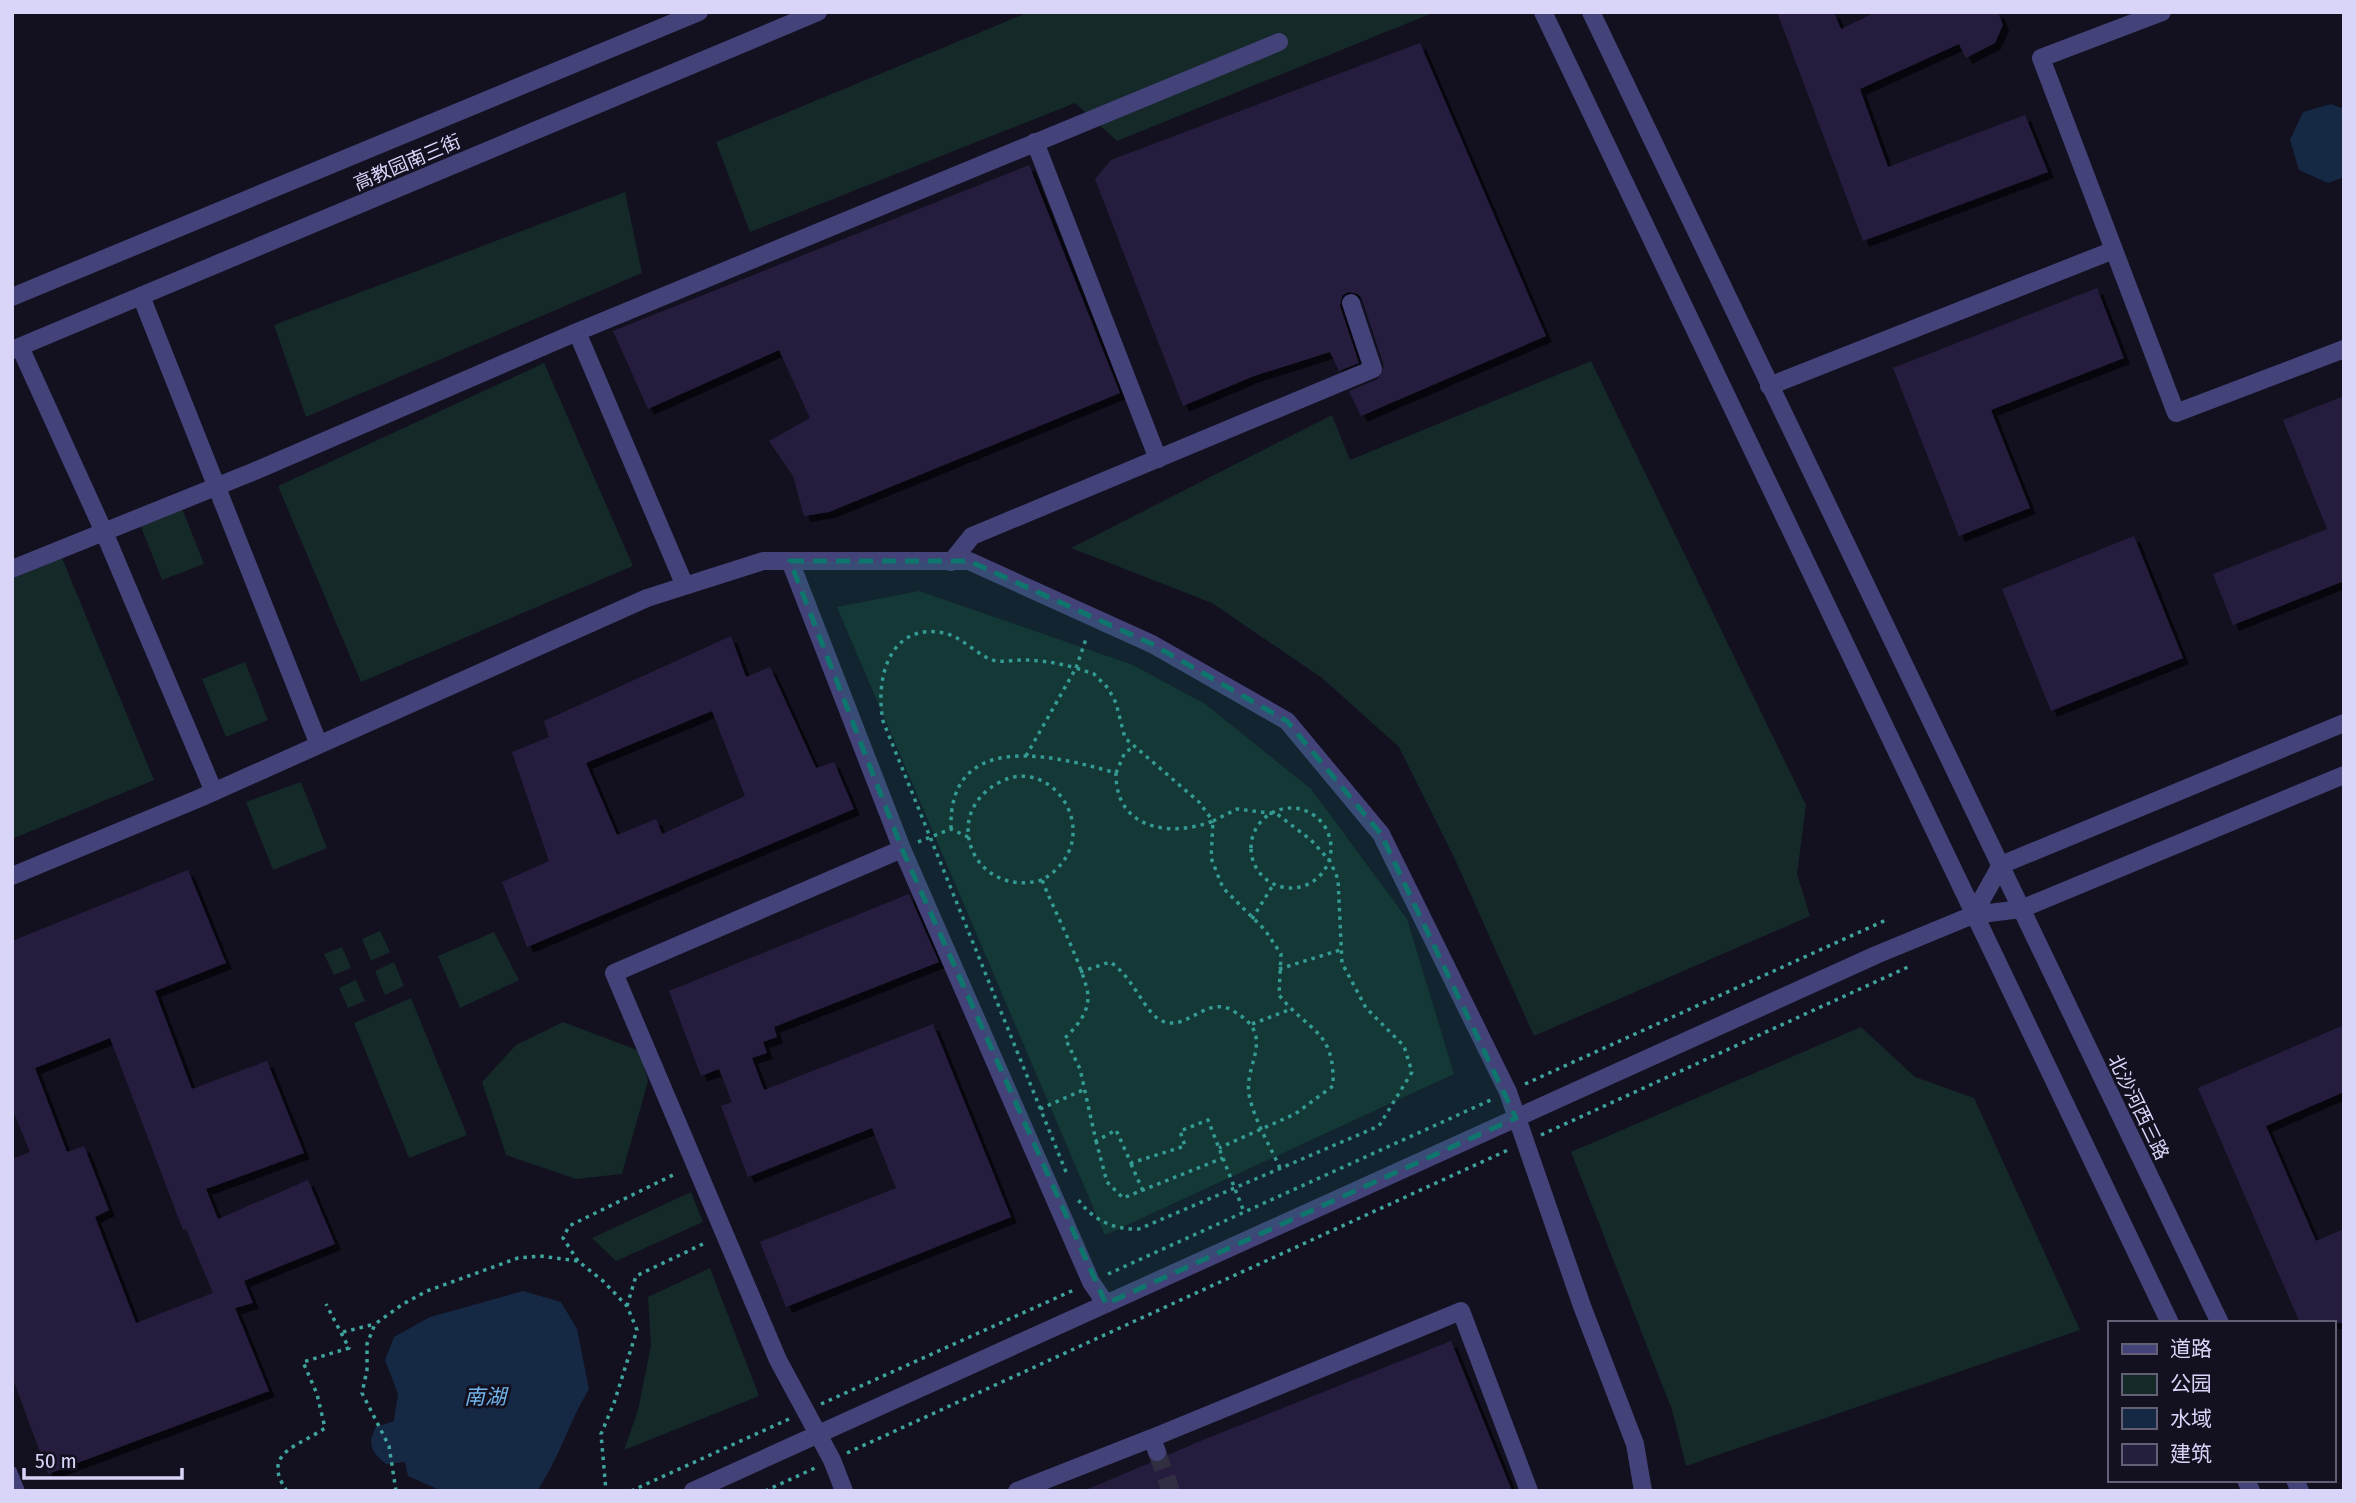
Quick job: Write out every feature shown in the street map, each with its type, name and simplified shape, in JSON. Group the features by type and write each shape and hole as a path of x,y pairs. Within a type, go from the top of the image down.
{"street":[{"name":"高教园南三街","path":"12,297 699,12"},
{"name":"高教园南三街","path":"16,348 818,12"},
{"path":"1543,12 2169,1321"},
{"name":"北沙河西三路","path":"1591,12 2219,1321"},
{"path":"2162,12 2041,58 2176,413 2344,349"},
{"path":"12,569 1279,42"},
{"path":"1035,142 1157,458"},
{"path":"1769,386 2114,250"},
{"path":"141,296 319,745"},
{"path":"951,562 972,536 1373,369 1351,303"},
{"path":"577,332 685,586"},
{"path":"16,348 104,532 214,792"},
{"path":"12,876 214,792 647,598 764,561 969,561 1152,644 1287,721 1381,834 1508,1092 1582,1306 1635,1444 1643,1491"},
{"path":"790,561 902,849 1091,1282 1106,1304"},
{"path":"1973,915 2001,865 2344,723"},
{"path":"693,1491 1876,955 1973,915 2021,909 2344,775"},
{"path":"844,1491 832,1460 778,1360 614,973 902,849"},
{"path":"1017,1491 1154,1445 1461,1311 1529,1491"}],"lane":[{"path":"12,1471 20,1491"}],"path":[{"path":"1026,756 1076,668 1093,617"},
{"path":"1068,1177 883,721 879,699 883,667 892,653 923,632 944,633 968,643 993,661 1054,662 1094,674 1108,688 1116,703 1125,738 1199,802 1213,821 1211,858 1223,888 1265,930 1281,954 1279,995 1290,1009 1319,1032 1331,1050 1333,1086 1295,1114 1219,1148"},
{"path":"1073,1188 1087,1212 1108,1225 1125,1230 1139,1229 1379,1126 1412,1072 1404,1046 1366,1008 1342,962 1338,879 1330,861 1292,824 1277,814 1237,809 1192,829 1156,828 1127,809 1115,792 1116,773 1125,752 1135,747"},
{"path":"951,829 950,809 969,771 994,757 1026,756 1116,773"},
{"path":"1024,777 1049,785 1063,797 1073,818 1072,848 1064,862 1042,880 1014,883 999,879 978,862 968,837 969,816 981,795 1002,780 1024,777"},
{"path":"1285,808 1302,809 1317,816 1330,837 1330,861 1321,876 1307,886 1290,889 1273,885 1260,875 1252,859 1251,842 1257,826 1269,814 1285,808"},
{"path":"902,849 951,829 968,837"},
{"path":"1042,880 1088,997 1079,1024 1065,1038 1080,1069 1107,1182 1123,1198 1223,1158"},
{"path":"1252,919 1273,885"},
{"path":"631,1491 1886,920"},
{"path":"1279,969 1341,950"},
{"path":"1080,972 1110,962 1124,970 1153,1015 1163,1022 1181,1023 1211,1007 1228,1008 1252,1024 1258,1038 1249,1098 1279,1168"},
{"path":"765,1491 1908,967"},
{"path":"1252,1024 1290,1009"},
{"path":"1020,1118 1083,1090"},
{"path":"1131,1163 1185,1146 1180,1131 1208,1120 1244,1212"},
{"path":"1096,1140 1116,1130 1143,1191"},
{"path":"606,1491 601,1434 614,1403 637,1330 626,1306 603,1280 578,1262 563,1238 569,1226 695,1164"},
{"path":"626,1306 636,1276 724,1233"},
{"path":"342,1332 375,1324 426,1291 518,1258 540,1256 578,1262"},
{"path":"287,1491 279,1480 278,1464 285,1450 325,1428 317,1394 303,1362 349,1348 326,1304"},
{"path":"375,1324 367,1344 362,1393 389,1446 396,1491"}],"highlighted area":[{"path":"790,561 969,561 1152,644 1287,721 1381,834 1516,1118 1106,1304 902,849"}],"green space":[{"path":"1029,12 1435,12 1117,141 1075,103 750,232 716,142"},
{"path":"625,192 642,273 306,417 274,325"},
{"path":"1591,361 1806,805 1797,874 1810,916 1534,1036 1453,855 1399,747 1322,678 1212,603 1071,548 1332,415 1350,460"},
{"path":"544,363 633,566 361,682 278,486"},
{"path":"182,508 204,564 162,580 140,524"},
{"path":"62,558 154,780 12,839 12,579"},
{"path":"919,591 1133,665 1205,704 1311,789 1407,919 1454,1074 1105,1235 837,607"},
{"path":"245,662 268,720 226,737 202,679"},
{"path":"301,782 327,848 273,870 246,802"},
{"path":"380,931 390,952 371,961 362,939"},
{"path":"494,932 519,980 460,1008 438,956"},
{"path":"342,947 351,968 334,975 324,954"},
{"path":"394,962 404,986 385,995 375,971"},
{"path":"356,980 365,1001 348,1008 339,988"},
{"path":"411,998 467,1135 409,1158 354,1023"},
{"path":"563,1022 640,1051 648,1081 622,1174 576,1179 506,1155 482,1082 516,1045"},
{"path":"1861,1027 1915,1077 1974,1098 2080,1330 1686,1466 1672,1410 1571,1152"},
{"path":"691,1192 703,1222 616,1261 592,1238"},
{"path":"710,1268 759,1396 624,1450 638,1410 651,1345 648,1297"}],"water":[{"path":"2331,104 2344,109 2344,177 2328,183 2299,170 2290,140 2303,112"},
{"name":"南湖","path":"523,1291 561,1302 577,1329 589,1389 537,1491 442,1491 408,1476 405,1462 386,1464 374,1452 371,1443 376,1427 394,1421 398,1394 385,1360 394,1337 430,1317"}],"building":[{"path":"1777,12 1834,12 1841,29 1876,12 1998,12 2003,25 1995,43 1966,58 1959,44 1860,89 1888,167 2025,115 2048,172 1863,241"},
{"path":"1420,43 1546,336 1361,416 1349,391 1378,379 1384,366 1362,299 1358,294 1348,292 1342,296 1340,306 1359,363 1339,371 1330,352 1254,376 1183,406 1095,179 1111,160"},
{"path":"1029,165 1120,393 829,512 804,516 793,476 769,441 810,418 779,350 648,409 613,331"},
{"path":"2097,288 2124,358 1991,410 2030,508 1959,536 1893,368"},
{"path":"2344,396 2344,581 2233,625 2213,574 2327,529 2283,420"},
{"path":"2134,536 2183,658 2051,711 2002,589"},
{"path":"731,636 746,677 770,667 816,768 834,762 854,809 527,947 502,882 549,861 512,752 549,737 544,721","holes":["712,711 745,796 662,834 656,819 617,835 586,763"]},
{"path":"188,870 226,963 155,991 192,1089 267,1061 304,1153 206,1189 218,1219 308,1180 335,1244 244,1281 253,1303 235,1308 269,1391 48,1474 12,1376 12,1159 30,1152 12,1108 12,941","holes":["110,1038 183,1230 186,1229 213,1293 136,1323 95,1217 109,1210 84,1146 67,1152 35,1068"]},
{"path":"909,894 939,962 774,1027 777,1037 763,1042 767,1053 752,1058 764,1090 933,1024 1011,1217 786,1307 760,1242 896,1188 872,1128 748,1177 721,1106 732,1102 719,1069 701,1076 669,991"},
{"path":"2344,1025 2344,1092 2266,1126 2316,1241 2344,1229 2344,1323 2299,1321 2198,1088"},
{"path":"1451,1341 1512,1491 1083,1491 1152,1462 1161,1462 1168,1455 1198,1442"}],"tunnel":[{"path":"1157,1452 1171,1491"}]}
